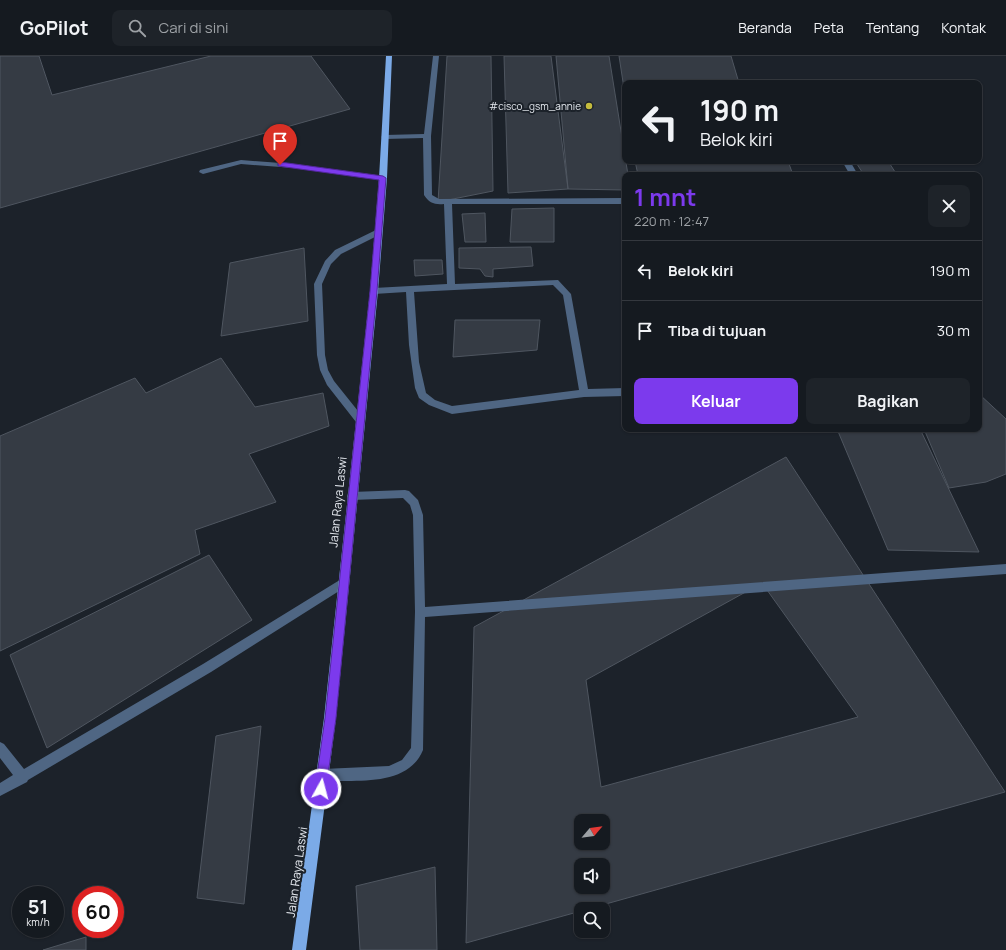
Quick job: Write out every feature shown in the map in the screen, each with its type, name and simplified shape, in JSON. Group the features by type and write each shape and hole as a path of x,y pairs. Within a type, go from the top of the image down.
{"main road":[{"name":"Jalan Raya Laswi","path":"300,950 330,718 374,291 383,178 389,56"}],"street":[{"path":"436,56 427,136 428,195 434,201 622,201"},
{"path":"385,137 427,136"},
{"path":"203,172 241,162 294,166 383,178"},
{"path":"448,202 451,288"},
{"path":"360,419 330,383 324,370 321,355 318,284 328,263 338,252 378,232"},
{"path":"374,291 555,282 567,294 584,393"},
{"path":"410,290 417,380 422,395 434,404 452,410 584,393 622,392"},
{"path":"323,774 390,772 406,764 417,750 420,612 418,515 414,503 405,494 352,496"},
{"path":"420,612 1005,569"},
{"path":"0,790 23,778 207,668 343,583"},
{"path":"0,748 23,778"}],"building":[{"path":"0,56 39,56 52,95 211,56 311,56 350,109 0,208"},
{"path":"447,56 491,56 493,191 438,202"},
{"name":"#cisco_gsm_annie","path":"504,56 551,56 568,189 508,193"},
{"name":"#cisco_gsm_annie","path":"556,56 609,56 622,137 622,164 626,164 628,172 622,172 622,190 568,189"},
{"path":"619,56 731,56 738,80 623,80"},
{"path":"636,164 789,164 792,172 637,172"},
{"path":"857,164 890,164 895,172 862,172"},
{"path":"554,208 554,242 510,242 512,209"},
{"path":"485,213 486,242 465,242 462,214"},
{"path":"531,247 533,266 493,269 493,277 485,276 480,269 459,268 459,248"},
{"path":"304,248 308,321 221,336 230,263"},
{"path":"414,260 442,260 443,274 415,276"},
{"path":"455,320 540,320 537,350 453,357"},
{"path":"221,358 255,407 323,393 329,426 249,454 276,502 195,530 200,554 0,651 0,436 135,378 146,393"},
{"path":"982,397 1006,419 1006,474 986,482 949,488 925,432 982,432"},
{"path":"838,432 921,432 979,552 888,550"},
{"path":"786,457 1005,792 610,903 574,902 574,913 466,943 474,627"},
{"path":"209,555 252,620 47,748 10,655"},
{"path":"762,583 858,717 601,787 586,680"},
{"path":"261,726 244,904 197,898 216,736"},
{"path":"435,867 437,950 360,950 356,886"},
{"path":"83,938 86,938 86,950 43,950"}],"place":[{"name":"#cisco_gsm_annie","path":"589,106"}],"route":[{"path":"280,165 383,178 374,291 358,434 330,718 321,789"}]}
